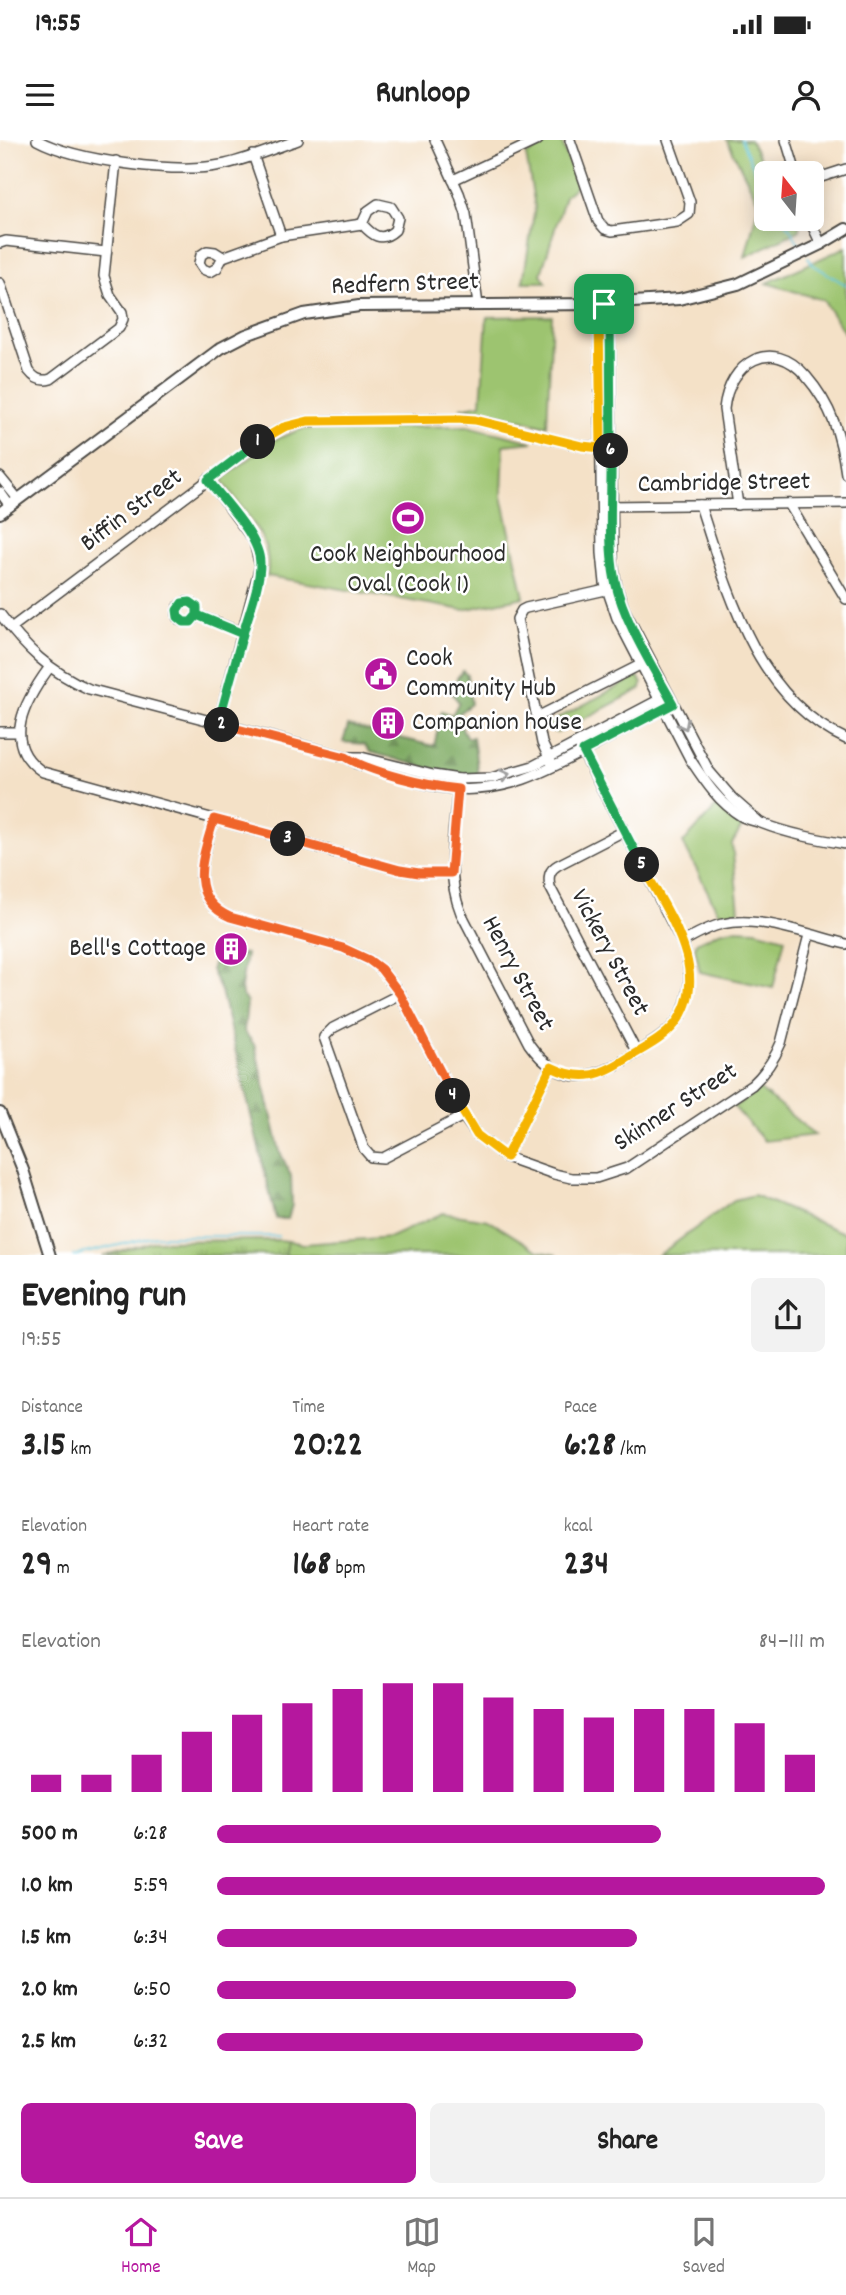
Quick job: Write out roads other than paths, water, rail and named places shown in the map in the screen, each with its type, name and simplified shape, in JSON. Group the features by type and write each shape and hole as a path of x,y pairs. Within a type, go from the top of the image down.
{"main road":[{"name":"Redfern Street","path":"816,247 846,229"},
{"name":"Redfern Street","path":"0,513 206,358 246,335 282,321 327,309 359,306 654,303 704,295 738,284 816,247 846,236"},
{"path":"0,1113 23,1170 50,1255"}],"street":[{"path":"43,141 74,155 194,168 222,165 298,140"},
{"path":"435,140 466,214 478,305"},
{"path":"453,180 528,142 538,140"},
{"path":"570,140 598,221 605,229 612,231 677,222 689,214 690,202 668,140"},
{"path":"786,140 792,161"},
{"path":"253,155 281,236"},
{"path":"0,283 29,371 37,379 51,379 121,325 122,312 106,286 104,267 116,161"},
{"path":"824,176 846,169"},
{"path":"223,257 281,236 362,224"},
{"path":"812,231 816,247"},
{"path":"0,243 6,241 106,252"},
{"path":"604,304 599,320 601,448 607,506"},
{"path":"604,304 610,319 611,448 603,565 612,589 617,618 645,662 690,758 710,788 739,815 794,835 846,844"},
{"path":"738,505 724,408 732,379 738,370 757,359 772,357 783,360 799,368 807,377 837,426 846,474"},
{"name":"Biffin Street","path":"10,628 270,434 300,422 460,419 495,424 582,446 611,448"},
{"path":"0,477 14,503"},
{"path":"208,480 254,541 259,555 258,575 218,724"},
{"path":"0,492 14,503"},
{"name":"Cambridge Street","path":"607,506 846,503"},
{"path":"789,504 846,599"},
{"path":"700,505 732,601 766,668 784,694 798,708 829,732 846,739"},
{"path":"551,763 542,743 517,625 519,614 526,608 612,589"},
{"path":"0,614 29,650 48,668 89,689 458,784 513,774 551,763 666,702"},
{"path":"197,615 243,634"},
{"path":"537,717 645,662"},
{"path":"48,668 20,707 15,732 24,757 35,768 400,870 451,873"},
{"path":"0,732 15,732"},
{"name":"Henry Street","path":"458,784 451,873 461,914 529,1044 539,1057 551,1067 575,1076 594,1075 611,1069 667,1033 682,1012 690,978 682,942 580,747"},
{"name":"Skinner Street","path":"214,819 201,873 206,896 217,910 230,917 356,953 381,969 400,994 463,1116 477,1135 506,1157 571,1178 596,1178 612,1174 634,1163 752,1085 771,1064 781,1043 809,935"},
{"name":"Vickery Street","path":"624,831 558,865 552,870 549,879 550,887 637,1053"},
{"path":"682,942 709,928 740,921 765,924 846,944"},
{"path":"400,994 333,1027 324,1037 364,1149 371,1157 383,1158 463,1116"},
{"path":"506,1157 551,1067"}],"waterway":[{"path":"741,140 754,169"},
{"path":"791,231 803,250"},
{"path":"808,257 812,264 846,285"},
{"path":"77,1255 156,1236 278,1236"}],"place":[{"name":"Cook Neighbourhood Oval (Cook 1)","path":"408,518"},
{"name":"Cook Community Hub","path":"381,674"},
{"name":"Companion house","path":"388,723"},
{"name":"Bell's Cottage","path":"231,949"}]}
